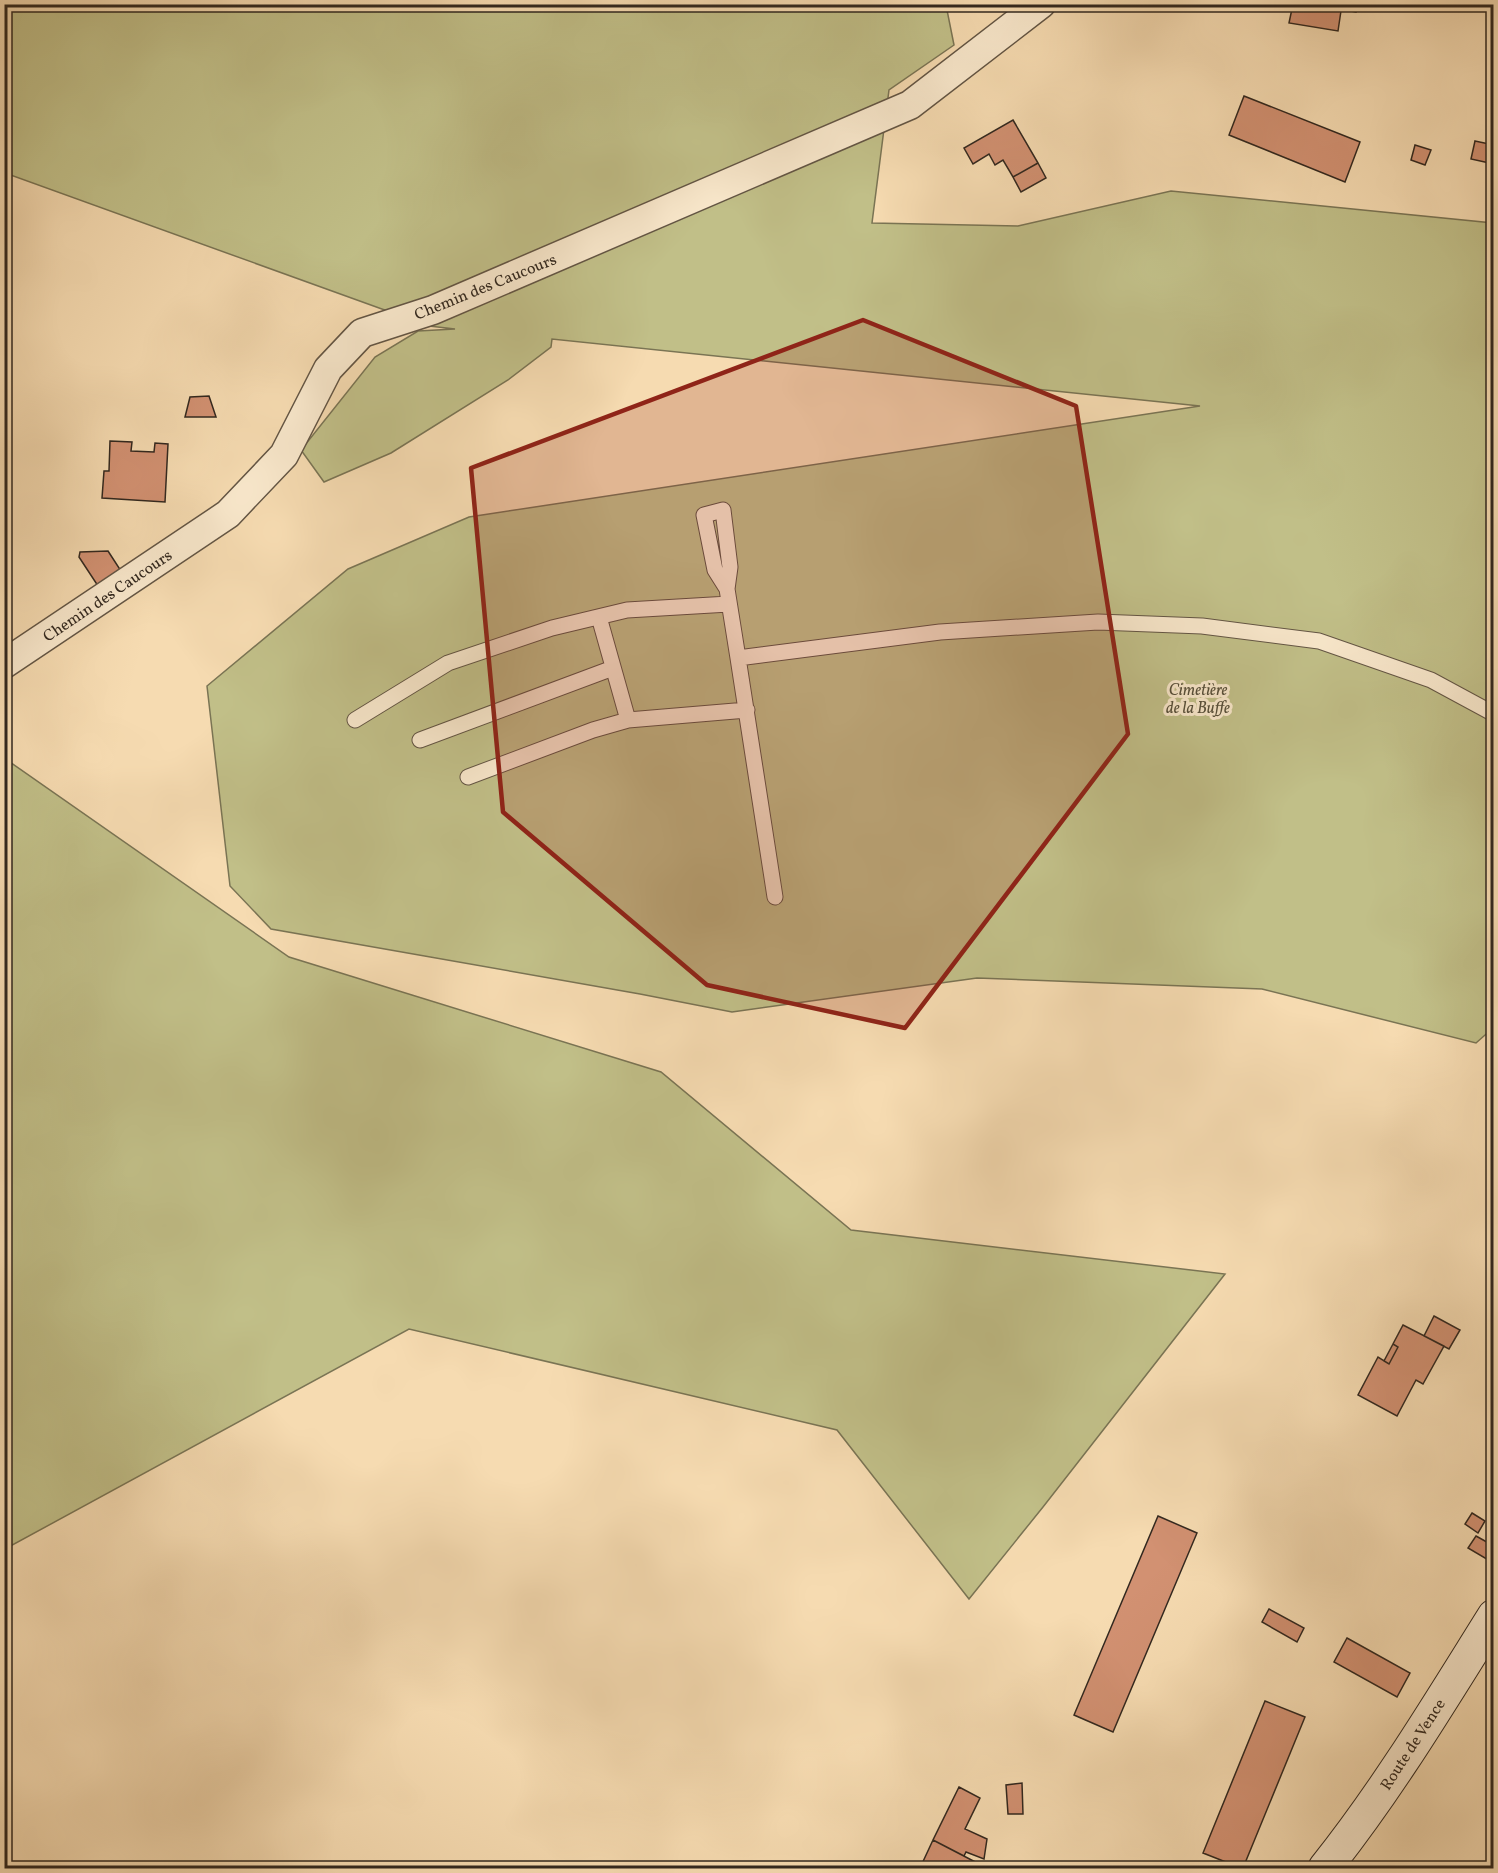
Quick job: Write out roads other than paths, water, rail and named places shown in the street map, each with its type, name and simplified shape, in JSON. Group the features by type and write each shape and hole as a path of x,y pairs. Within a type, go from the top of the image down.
{"main road":[{"name":"Route de Vence","path":"1325,1869 1354,1832 1405,1757 1494,1616"}],"street":[{"name":"Chemin des Caucours","path":"4,664 228,514 284,455 328,369 362,333 434,310 910,105 1041,4"}],"lane":[{"path":"355,720 448,663 552,628 627,610 728,596 775,897"},
{"path":"598,617 628,720"},
{"path":"738,658 940,632 1098,622 1202,626 1319,641 1431,680 1494,714"},
{"path":"420,740 613,668"},
{"path":"468,777 593,730 628,720 747,710"}],"park label":[{"name":"Cimetière de la Buffe","path":"1198,698"}]}
